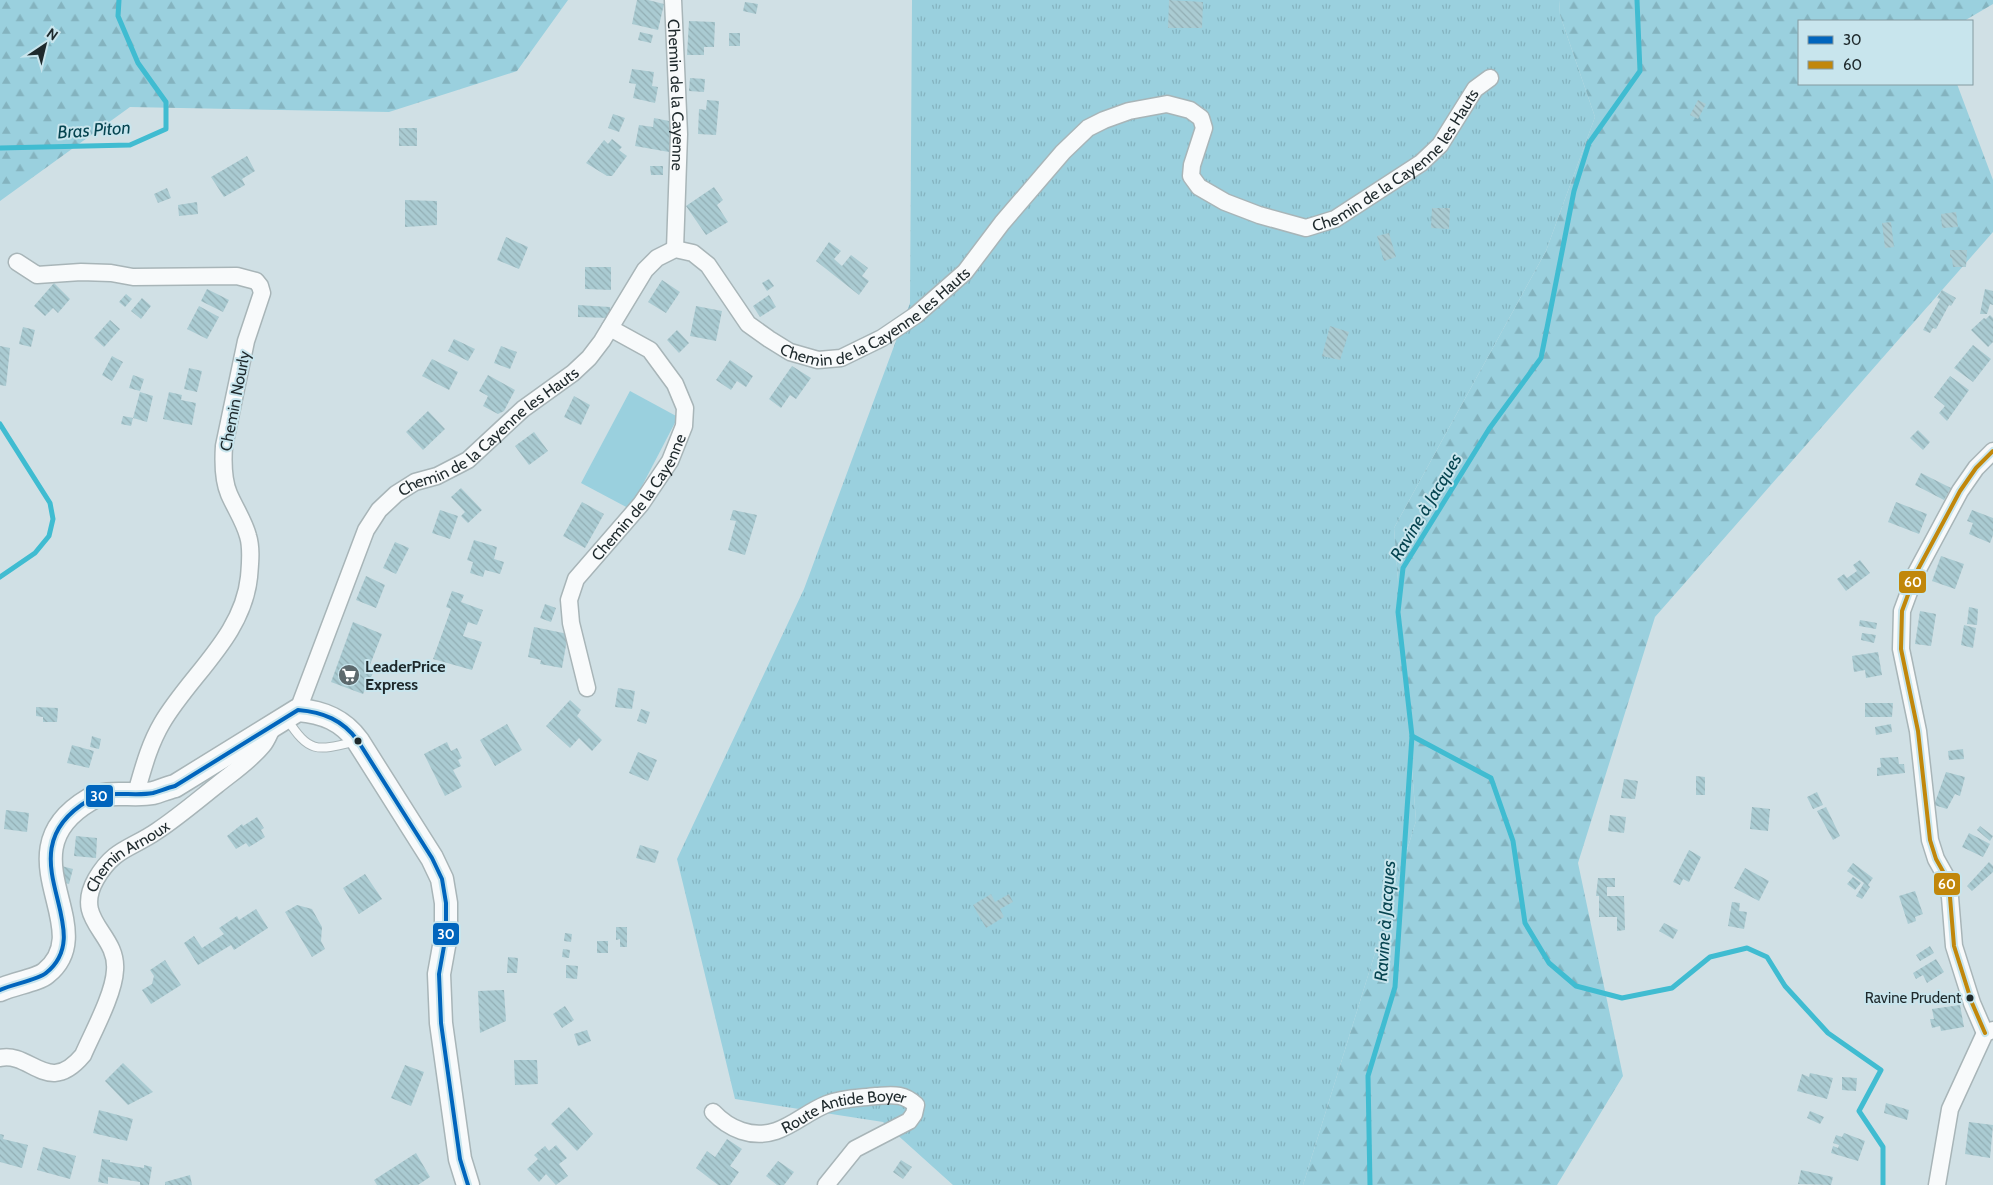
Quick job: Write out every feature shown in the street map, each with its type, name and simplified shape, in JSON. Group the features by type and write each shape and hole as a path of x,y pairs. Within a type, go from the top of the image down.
{"main road":[{"path":"0,990 45,975 55,965 62,952 65,938 52,891 47,863 51,837 57,825 66,815 90,798 152,793 174,786 286,717 316,712 337,721 353,734 432,858 442,879 446,903 446,935 439,974 441,1023 460,1159 468,1185"}],"street":[{"name":"Chemin de la Cayenne","path":"673,0 679,134 675,249"},
{"name":"Chemin de la Cayenne les Hauts","path":"286,717 366,530 379,510 396,494 415,482 453,469 468,460 511,419 573,373 589,358 610,328 645,270 658,258 675,249 693,252 708,265 748,324 790,352 818,360 841,358 882,338 916,315 965,272 1002,223 1063,152 1088,128 1104,120 1129,111 1167,104 1190,110 1201,118 1204,128 1192,165 1191,176 1199,187 1225,202 1259,215 1306,228 1335,219 1421,163 1440,145 1475,89 1490,78"},
{"name":"Chemin Nourly","path":"17,262 36,275 81,272 133,276 237,276 256,282 260,286 262,293 246,341 224,446 223,462 228,493 248,536 250,548 249,579 240,610 228,633 162,722 148,752 136,793"},
{"name":"Chemin de la Cayenne","path":"587,688 570,615 569,600 576,579 642,504 670,461 684,426 685,408 675,384 650,350 610,328"},
{"path":"1937,1185 1950,1109 1989,1032 1972,1003 1954,946 1950,897 1945,875 1936,859 1930,840 1918,731 1901,649 1902,611 1916,573 1960,491 1976,468 1993,451"},
{"name":"Chemin Arnoux","path":"0,1058 10,1058 44,1072 56,1072 68,1068 83,1055 114,982 115,969 111,948 92,918 89,907 92,888 96,879 118,852 171,821 249,759 286,717"},
{"name":"Route Antide Boyer","path":"713,1112 724,1124 740,1132 758,1134 775,1131 828,1104 848,1099 898,1094 908,1098 916,1105 914,1114 909,1121 854,1149 826,1185"}],"lane":[{"path":"286,717 300,738 312,747 329,748 358,741"}],"green space":[{"path":"0,0 568,0 517,71 389,112 130,107 0,201"},
{"path":"912,0 1559,0 1560,15 1595,117 1546,251 1394,528 1416,821 1303,1185 953,1185 883,1122 735,1099 677,859 804,589 910,303"},
{"path":"1559,0 1993,0 1993,4 1966,20 1798,20 1798,85 1957,85 1993,180 1993,232 1655,617 1578,863 1623,1076 1557,1185 1303,1185 1416,821 1394,528 1546,251 1595,117 1560,15"},
{"path":"630,391 678,417 630,509 581,483"}],"building":[{"path":"637,0 648,0 664,4 658,30 632,24"},
{"path":"1169,0 1203,2 1202,28 1168,28"},
{"path":"745,2 758,4 756,14 743,11"},
{"path":"689,21 715,22 714,47 704,47 704,55 687,55"},
{"path":"640,32 653,35 651,43 638,40"},
{"path":"729,33 740,33 740,46 729,46"},
{"path":"632,69 654,72 652,86 658,87 655,103 633,98 636,84 629,83"},
{"path":"690,78 705,79 704,92 689,91"},
{"path":"707,100 719,101 716,135 698,134 699,109 706,110"},
{"path":"1698,100 1706,104 1698,119 1690,115"},
{"path":"613,114 625,118 619,132 608,128"},
{"path":"654,118 674,122 669,152 635,146 639,125 653,127"},
{"path":"399,128 417,128 417,146 399,146"},
{"path":"612,139 622,147 619,150 627,156 612,176 607,176 586,163 604,140 608,144"},
{"path":"247,156 255,171 242,179 245,185 224,197 211,177"},
{"path":"650,166 663,166 663,175 651,175"},
{"path":"714,187 723,200 717,205 728,222 706,235 686,206"},
{"path":"167,188 171,198 158,203 154,194"},
{"path":"405,200 437,201 437,225 405,227"},
{"path":"197,202 198,214 179,216 178,205"},
{"path":"1432,208 1450,208 1449,229 1431,228"},
{"path":"1956,212 1958,227 1942,228 1941,214"},
{"path":"1891,222 1894,247 1885,248 1882,223"},
{"path":"1389,233 1396,257 1384,261 1377,236"},
{"path":"506,237 528,247 519,269 497,260"},
{"path":"829,242 841,251 834,259 842,266 851,255 868,268 862,276 869,281 859,295 816,261"},
{"path":"1950,250 1967,250 1966,267 1953,267"},
{"path":"585,267 611,267 611,290 585,289"},
{"path":"769,279 774,286 767,291 762,283"},
{"path":"662,280 680,292 666,313 648,302"},
{"path":"54,283 70,299 58,313 53,308 45,316 34,306"},
{"path":"207,289 229,300 223,312 201,301"},
{"path":"1985,289 1993,291 1993,305 1990,304 1987,314 1980,314"},
{"path":"1942,290 1956,298 1951,306 1949,305 1936,329 1933,328 1930,333 1923,330 1940,299 1937,298"},
{"path":"126,294 132,299 125,307 119,302"},
{"path":"769,295 776,307 760,317 753,306"},
{"path":"142,298 151,306 141,319 131,311"},
{"path":"578,305 610,307 610,318 578,317"},
{"path":"199,306 219,317 207,339 187,329"},
{"path":"696,306 722,311 716,341 690,336"},
{"path":"1990,315 1993,318 1993,342 1988,347 1971,330"},
{"path":"110,320 120,329 104,347 94,338"},
{"path":"1330,326 1349,332 1340,360 1322,356"},
{"path":"23,327 35,330 31,347 19,344"},
{"path":"677,330 689,343 679,353 667,340"},
{"path":"454,339 475,349 468,361 448,351"},
{"path":"1973,345 1991,359 1973,382 1954,368"},
{"path":"0,346 10,348 6,386 0,385"},
{"path":"501,346 517,352 510,369 494,363"},
{"path":"112,356 123,362 112,381 102,375"},
{"path":"432,359 458,372 449,390 422,376"},
{"path":"730,360 753,376 746,387 737,381 731,390 716,380"},
{"path":"792,366 811,378 796,399 790,395 781,408 769,399"},
{"path":"189,368 202,371 197,392 184,389"},
{"path":"133,375 144,379 140,391 129,388"},
{"path":"488,375 515,390 504,411 498,414 483,406 488,396 479,391"},
{"path":"1950,376 1969,390 1947,421 1939,413 1945,406 1934,397"},
{"path":"140,392 153,396 147,422 133,418"},
{"path":"169,392 182,395 181,400 196,403 192,425 163,419"},
{"path":"574,396 590,405 581,425 564,417"},
{"path":"428,411 445,429 423,450 406,432"},
{"path":"123,416 133,418 131,426 121,424"},
{"path":"1918,430 1930,442 1923,450 1910,438"},
{"path":"534,432 548,451 529,465 515,446"},
{"path":"1921,473 1951,488 1944,500 1915,485"},
{"path":"461,488 482,510 468,523 461,516 465,512 451,497"},
{"path":"582,502 604,514 585,548 563,536"},
{"path":"1896,502 1927,514 1919,534 1888,522"},
{"path":"440,510 458,516 450,539 432,533"},
{"path":"733,510 757,515 745,555 728,550 736,521 730,520"},
{"path":"1972,510 1993,518 1993,535 1990,543 1969,534 1973,523 1967,521"},
{"path":"474,540 497,547 494,559 504,562 500,574 485,570 483,577 470,573 473,562 467,560"},
{"path":"395,542 409,548 396,574 383,568"},
{"path":"1941,556 1964,564 1955,589 1932,581"},
{"path":"1860,560 1870,573 1846,591 1837,579 1844,574 1847,578 1857,571 1853,565"},
{"path":"366,576 385,585 376,608 356,600"},
{"path":"452,591 464,595 461,602 483,610 477,625 468,622 463,636 482,642 472,670 433,659 451,609 446,607"},
{"path":"545,604 556,608 551,622 540,618"},
{"path":"1969,607 1978,609 1977,625 1967,624"},
{"path":"1920,611 1936,614 1931,646 1915,644"},
{"path":"1860,620 1877,623 1876,629 1859,626"},
{"path":"353,622 382,634 368,670 373,673 363,694 331,682"},
{"path":"1964,625 1976,628 1973,648 1961,645"},
{"path":"534,627 568,634 562,668 540,664 541,660 528,657"},
{"path":"1862,633 1876,635 1874,643 1861,640"},
{"path":"1878,652 1882,675 1866,678 1865,670 1854,672 1852,656"},
{"path":"618,688 635,691 632,709 615,707"},
{"path":"570,700 581,710 577,716 602,740 592,751 579,738 570,748 546,726"},
{"path":"1865,703 1893,703 1892,717 1865,717"},
{"path":"36,707 58,708 57,722 43,722 43,717 36,716"},
{"path":"641,709 650,712 646,724 637,721"},
{"path":"507,724 522,750 495,766 480,740"},
{"path":"1891,724 1892,732 1876,735 1875,727"},
{"path":"92,736 101,739 99,749 90,747"},
{"path":"447,742 451,751 457,748 462,758 458,760 461,766 453,770 462,787 445,796 424,754"},
{"path":"72,745 94,751 89,768 67,763"},
{"path":"1963,749 1964,759 1949,760 1948,751"},
{"path":"638,752 657,760 648,781 629,773"},
{"path":"1898,757 1899,764 1904,764 1905,773 1877,776 1877,768 1881,767 1880,758"},
{"path":"1946,772 1965,777 1960,796 1955,794 1947,809 1934,805"},
{"path":"1696,776 1705,777 1705,795 1696,795"},
{"path":"1624,779 1638,781 1635,799 1621,798"},
{"path":"1817,792 1823,805 1813,809 1807,797"},
{"path":"1752,807 1770,809 1768,831 1750,829"},
{"path":"1826,807 1840,836 1833,840 1817,811"},
{"path":"6,810 29,813 27,832 4,829"},
{"path":"1610,815 1626,817 1624,833 1608,831"},
{"path":"257,817 264,828 261,830 265,837 249,847 246,843 236,849 227,836 242,824 243,826"},
{"path":"1980,826 1993,836 1990,841 1977,830"},
{"path":"1969,833 1990,844 1983,857 1962,847"},
{"path":"76,836 97,838 96,858 74,856"},
{"path":"640,845 659,851 655,863 636,858"},
{"path":"1689,850 1701,857 1689,882 1683,879 1680,885 1673,882"},
{"path":"1989,862 1993,866 1993,872 1972,891 1967,886"},
{"path":"1853,863 1873,878 1868,885 1870,887 1862,899 1856,896 1864,883 1847,871"},
{"path":"54,864 73,869 69,884 55,880"},
{"path":"1745,868 1769,881 1759,901 1734,888"},
{"path":"365,874 382,899 359,914 343,888"},
{"path":"1853,877 1861,883 1855,890 1847,884"},
{"path":"1598,878 1615,878 1615,887 1607,887 1607,896 1624,896 1625,930 1617,931 1617,917 1599,917 1599,896 1596,896"},
{"path":"1915,891 1923,914 1915,917 1916,921 1908,924 1899,896"},
{"path":"991,894 995,902 1009,894 1013,902 1000,909 1004,917 986,928 973,905"},
{"path":"1732,902 1740,903 1739,911 1747,912 1744,929 1728,926"},
{"path":"297,905 312,909 322,927 321,941 325,949 312,957 285,912"},
{"path":"256,909 268,928 234,950 231,945 198,965 184,943 194,936 202,948 224,934 219,928 237,916 239,920"},
{"path":"1664,923 1678,930 1673,939 1659,931"},
{"path":"616,927 627,927 627,947 620,947 620,939 616,940"},
{"path":"565,933 572,934 571,942 564,941"},
{"path":"597,941 608,941 608,953 597,953"},
{"path":"1930,946 1934,953 1920,961 1916,955"},
{"path":"563,949 570,950 569,958 562,957"},
{"path":"508,957 518,958 517,973 507,973"},
{"path":"1936,959 1944,972 1927,983 1923,975 1916,979 1913,973"},
{"path":"165,960 181,985 151,1004 142,990 152,984 154,976 150,970"},
{"path":"566,965 578,966 577,979 566,978"},
{"path":"504,990 506,1021 480,1033 478,991"},
{"path":"1960,1005 1964,1027 1941,1031 1940,1026 1932,1028 1930,1019 1934,1019 1932,1009"},
{"path":"565,1006 574,1020 562,1028 553,1014"},
{"path":"587,1030 591,1041 578,1046 574,1034"},
{"path":"514,1060 537,1060 538,1084 515,1085"},
{"path":"123,1063 153,1092 128,1105 105,1081"},
{"path":"405,1065 424,1072 411,1106 391,1098"},
{"path":"1810,1073 1833,1078 1827,1099 1797,1091 1802,1074 1809,1077"},
{"path":"1842,1077 1857,1078 1856,1091 1842,1090"},
{"path":"1886,1103 1909,1110 1907,1120 1884,1113"},
{"path":"569,1107 593,1134 577,1151 551,1124"},
{"path":"99,1110 133,1119 127,1141 93,1133"},
{"path":"1810,1111 1824,1117 1820,1124 1807,1118"},
{"path":"1969,1122 1993,1125 1990,1158 1965,1154"},
{"path":"1844,1133 1865,1141 1858,1161 1831,1153 1833,1146 1838,1148 1839,1145 1833,1143 1836,1135 1842,1137"},
{"path":"0,1134 4,1135 3,1139 28,1145 22,1168 0,1162"},
{"path":"727,1139 742,1149 730,1166 739,1172 730,1185 718,1185 696,1168 707,1151 715,1157"},
{"path":"556,1145 567,1158 559,1164 568,1176 556,1185 546,1174 539,1182 527,1169 538,1159 534,1155 545,1146 549,1151"},
{"path":"43,1147 76,1156 70,1179 37,1170"},
{"path":"416,1153 430,1177 418,1185 377,1185 374,1180"},
{"path":"102,1159 144,1168 144,1165 152,1167 149,1185 140,1185 140,1182 108,1177 108,1184 98,1182"},
{"path":"901,1160 912,1167 903,1179 893,1172"},
{"path":"778,1161 794,1172 784,1185 777,1185 766,1176"},
{"path":"1801,1170 1833,1177 1831,1185 1798,1184"},
{"path":"190,1175 192,1185 165,1185 165,1182"}],"waterway":[{"name":"Bras Piton","path":"0,148 130,145 166,129 166,102 138,63 118,16 119,0"},
{"name":"Ravine à Jacques","path":"1370,1185 1368,1076 1395,987 1412,736 1398,612 1403,568 1489,429 1541,358 1574,191 1589,143 1640,71 1637,0"},
{"name":"Bras Piton","path":"0,424 50,503 53,519 49,536 35,553 0,577"},
{"path":"1412,736 1491,778 1513,841 1525,923 1549,963 1576,986 1622,998 1672,988 1710,957 1747,948 1767,957 1785,986 1828,1033 1881,1070 1859,1111 1883,1147 1883,1185"}],"transit line":[{"name":"60","path":"1985,1033 1972,1003 1954,946 1950,897 1945,875 1936,859 1930,840 1918,731 1901,649 1902,611 1916,573 1960,491 1976,468 1993,451"},
{"name":"30","path":"0,990 46,973 60,955 64,934 51,866 53,843 64,821 89,800 112,794 153,793 175,786 298,710 332,718 346,728 358,741 432,858 442,879 446,903 446,935 439,974 441,1023 460,1159 468,1185"}],"place":[{"name":"LeaderPrice Express","path":"349,675"},
{"name":"Ravine Prudent","path":"1970,998"}]}
